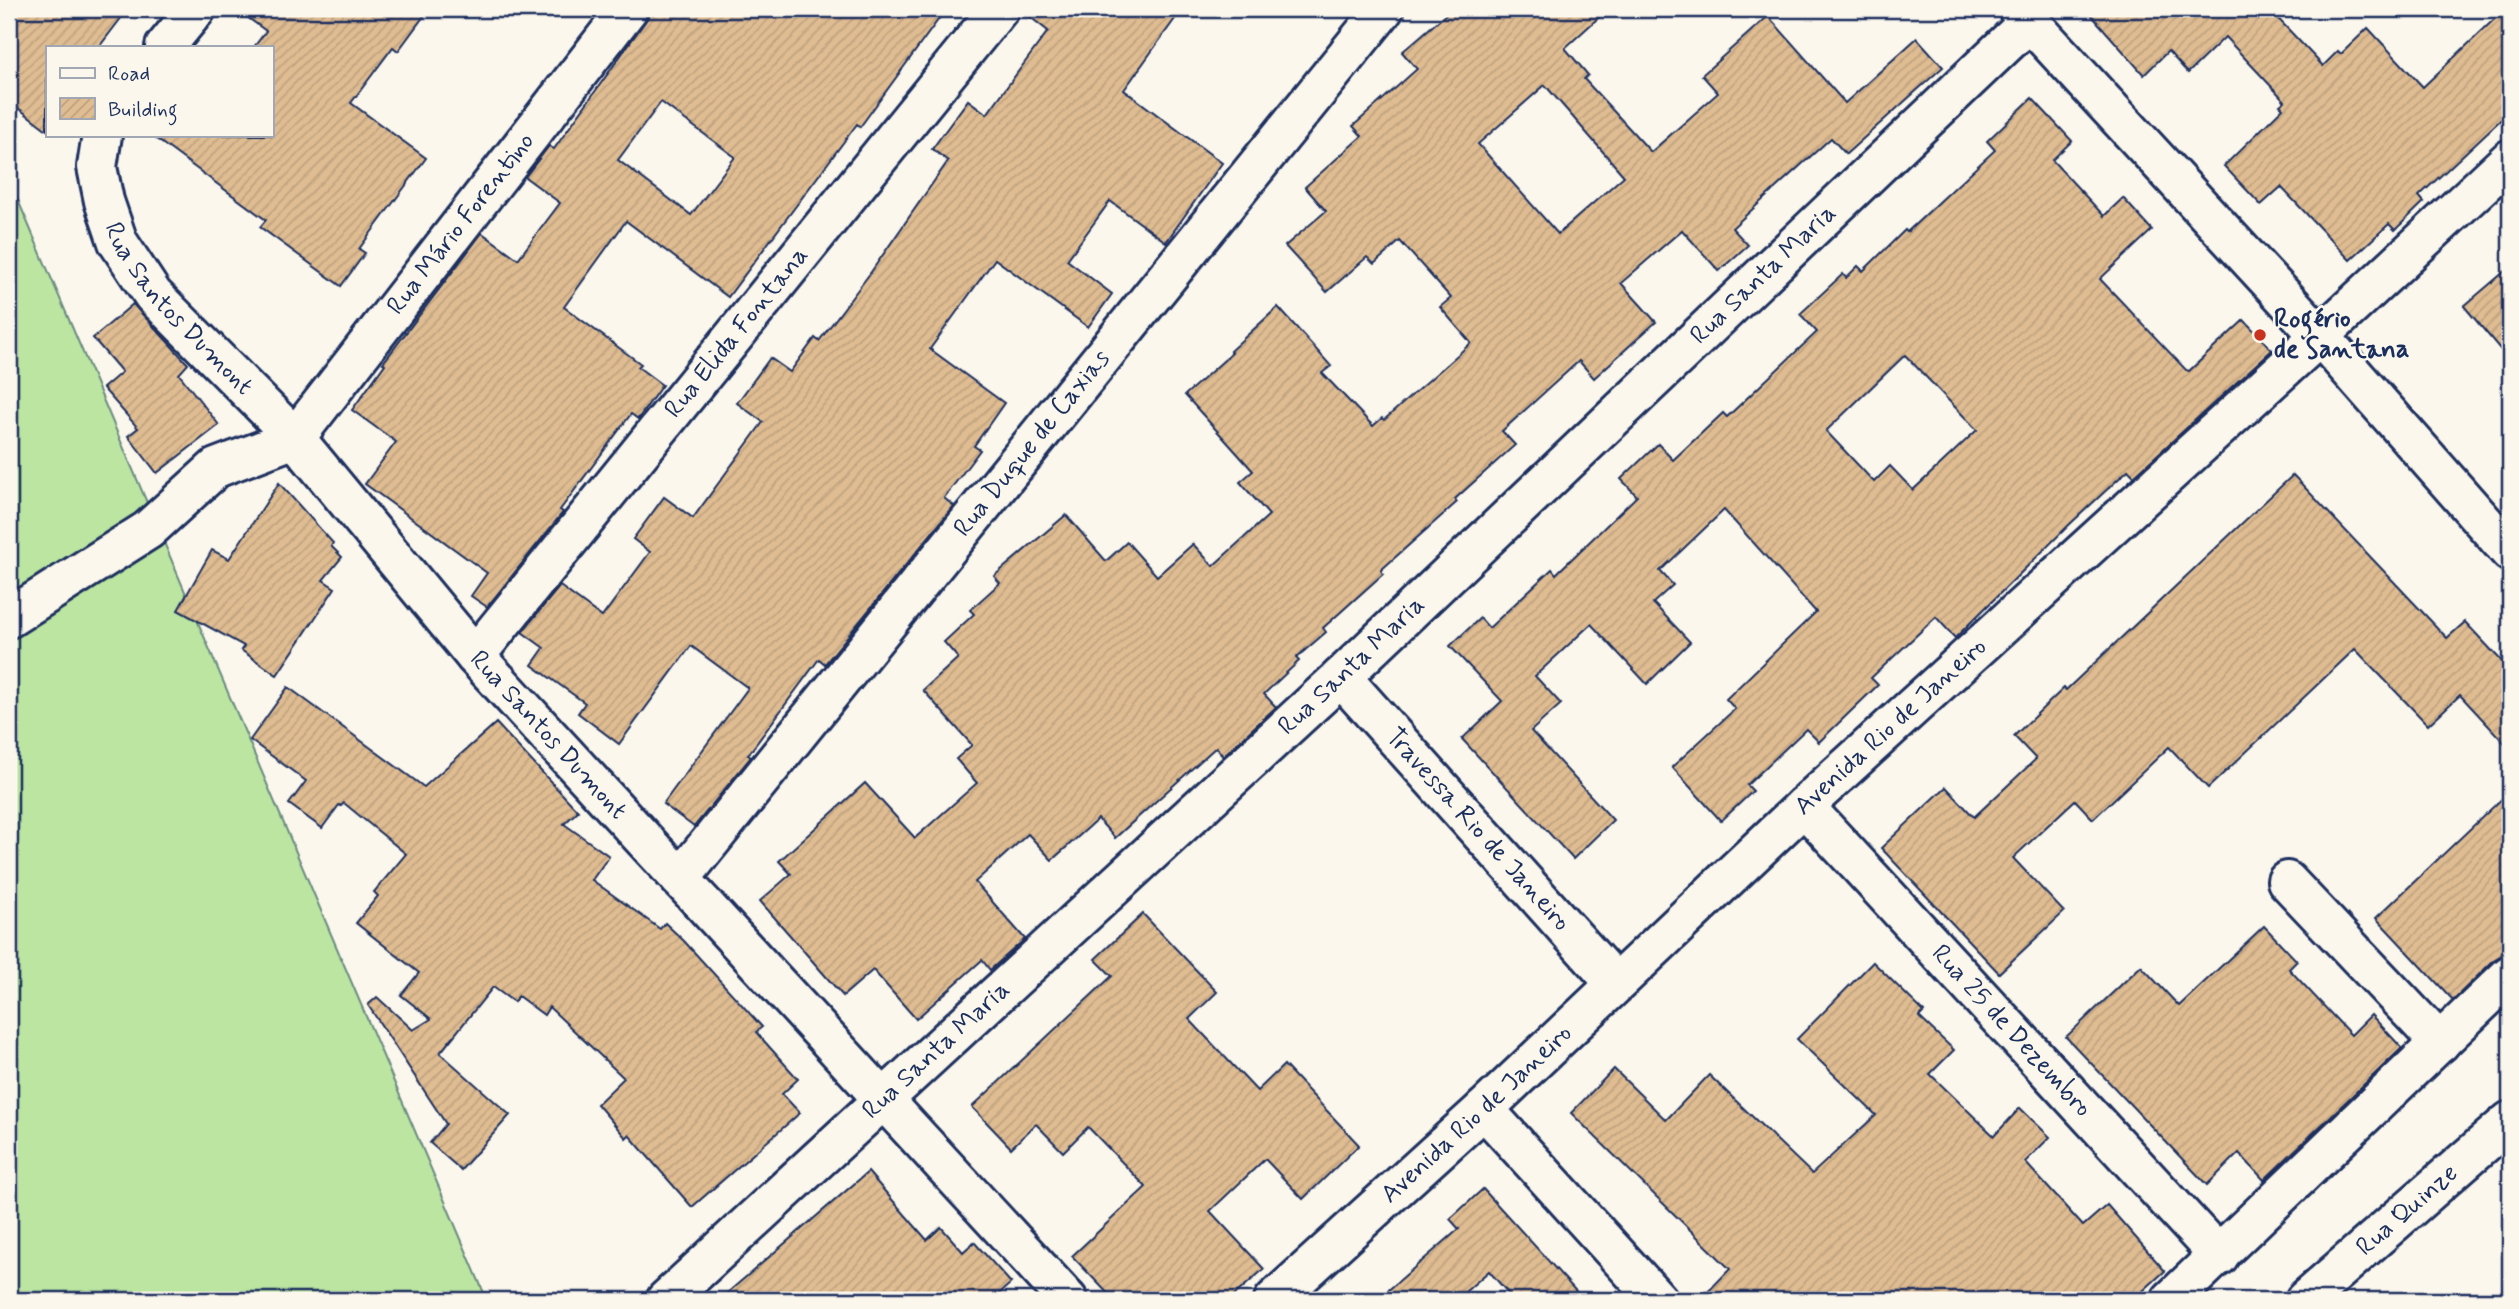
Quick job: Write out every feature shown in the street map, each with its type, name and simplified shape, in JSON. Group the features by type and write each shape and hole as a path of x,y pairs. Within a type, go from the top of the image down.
{"street":[{"path":"166,46 196,9"},
{"name":"Rua Mário Forentino","path":"295,438 628,9"},
{"name":"Rua Elida Fontana","path":"475,656 999,9"},
{"name":"Rua Duque de Caxias","path":"680,879 1384,9"},
{"path":"2024,15 2320,336 2510,552"},
{"name":"Rua Santa Maria","path":"666,1300 1341,677 2024,15"},
{"name":"Rua Santos Dumont","path":"102,136 97,167 104,201 118,242 153,295 295,438 475,656 1068,1300"},
{"name":"Avenida Rio de Janeiro","path":"1275,1300 1484,1110 1804,806 2320,336 2510,159"},
{"path":"9,618 148,530 216,468 295,438"},
{"name":"Travessa Rio de Janeiro","path":"1341,677 1615,983"},
{"name":"Rua 25 de Dezembro","path":"1804,806 2219,1256"},
{"path":"2287,881 2440,1043"},
{"path":"2171,1300 2510,975"},
{"path":"1484,1110 1658,1300"},
{"name":"Rua Quinze","path":"2305,1300 2510,1121"}],"green space":[{"path":"9,179 487,1300 9,1300"}],"building":[{"path":"9,9 128,9 100,46 46,46 46,129 9,101"},
{"path":"236,9 429,9 398,51 393,47 351,103 426,158 359,249 365,253 341,286 260,227 266,220 152,136 273,136 273,46 255,46 266,31"},
{"path":"654,9 946,9 860,127 857,124 728,297 626,221 564,307 641,364 638,367 662,385 638,419 631,414 560,510 563,512 487,607 471,596 487,573 365,484 396,442 352,410 385,364 383,363 482,233 518,259 560,203 525,177 549,146 554,149","holes":["661,102 735,157 691,215 618,160"]},
{"path":"1020,9 1182,9 1124,90 1222,163 1166,242 1110,201 1067,260 1112,294 1088,327 995,259 930,349 1004,403 974,446 980,450 944,498 954,506 825,664 819,659 748,755 751,757 694,827 663,804 748,688 691,646 619,744 578,713 585,703 532,665 544,648 522,632 560,586 602,617 650,552 633,539 664,497 693,518 763,422 737,403 770,358 790,372 815,338 819,341 948,161 932,149 968,100 987,114 1048,31"},
{"path":"1452,9 1608,9 1565,48 1588,75 1584,79 1651,152 1718,93 1702,75 1768,16 1845,103 1917,38 1943,67 1846,154 1831,138 1768,195 1732,228 1748,245 1719,271 1682,230 1621,283 1656,322 1594,378 1579,361 1502,431 1515,445 1455,499 1457,502 1381,570 1383,574 1323,628 1326,632 1296,658 1299,661 1264,694 1276,707 1223,756 1216,747 1115,838 1098,819 1052,860 1028,834 975,882 1025,939 990,970 982,960 916,1019 873,970 843,996 760,901 791,874 779,861 865,783 915,838 977,783 956,759 972,745 923,690 958,658 944,642 974,614 970,610 1000,583 994,576 1066,515 1106,561 1127,542 1157,576 1193,544 1213,566 1269,515 1240,482 1253,471 1185,395 1278,307 1331,366 1322,373 1373,426 1382,418 1384,420 1471,343 1440,307 1451,298 1400,241 1374,264 1367,257 1327,292 1285,246 1326,211 1305,187 1362,136 1353,126 1417,69 1402,52","holes":["1545,85 1624,176 1558,234 1478,144"]},
{"path":"2086,9 2269,9 2323,66 2338,51 2341,54 2368,28 2423,87 2505,9 2510,9 2510,111 2419,196 2424,202 2395,230 2389,224 2350,260 2281,187 2261,205 2224,166 2283,108 2280,105 2285,101 2225,37 2188,73 2168,51 2144,75"},
{"path":"2032,98 2072,141 2052,160 2104,216 2123,198 2152,230 2100,279 2186,370 2189,371 2244,320 2272,350 2134,476 2128,470 1955,638 1936,617 1871,678 1878,685 1819,742 1806,729 1747,785 1753,791 1721,821 1672,767 1735,709 1726,699 1816,612 1724,510 1660,571 1673,585 1653,603 1690,642 1647,684 1591,624 1535,676 1561,704 1531,731 1613,820 1573,859 1462,739 1502,701 1450,646 1480,618 1489,628 1552,569 1556,574 1637,496 1621,479 1658,444 1673,460 1723,413 1727,417 1817,332 1800,314 1843,274 1846,278 1858,266 1863,271 1905,230 1907,232 1995,150 1987,141","holes":["1905,355 1977,430 1913,490 1890,466 1874,482 1826,431"]},
{"path":"2510,267 2510,361 2464,306"},
{"path":"133,304 188,364 179,374 219,425 157,473 128,436 138,428 103,388 122,372 93,338"},
{"path":"2293,475 2447,638 2465,622 2510,670 2510,749 2460,695 2428,725 2355,649 2208,788 2169,747 2093,819 2075,800 2013,858 2064,912 1999,973 1881,848 1946,787 1974,817 2036,759 2014,736"},
{"path":"279,483 333,543 331,546 342,557 323,580 335,588 277,675 241,650 244,646 178,610 212,550 229,559"},
{"path":"288,687 424,787 496,723 578,811 564,824 609,856 592,880 660,929 665,923 762,1027 756,1032 798,1079 782,1094 800,1113 692,1207 629,1135 626,1138 597,1104 624,1078 549,1007 544,1015 518,996 514,1002 493,987 440,1053 510,1115 461,1170 430,1143 446,1124 368,1005 377,997 413,1030 431,1019 401,995 419,973 356,923 378,896 374,892 406,854 344,803 339,805 322,828 289,804 306,781 250,740"},
{"path":"2510,791 2510,954 2495,959 2453,1000 2376,918"},
{"path":"1143,914 1217,992 1189,1019 1257,1091 1284,1065 1359,1145 1303,1199 1265,1159 1210,1211 1264,1269 1229,1300 1114,1300 1072,1256 1146,1187 1088,1127 1063,1152 1036,1124 1011,1148 972,1107 1112,976 1095,959"},
{"path":"2264,926 2297,961 2289,969 2351,1035 2371,1015 2402,1048 2264,1180 2239,1153 2207,1185 2066,1037 2141,966 2179,1006"},
{"path":"1873,962 1924,1012 1919,1017 1954,1050 1930,1074 1994,1136 2020,1108 2050,1137 2025,1162 2083,1226 2107,1205 2165,1271 2133,1300 1700,1300 1730,1269 1571,1113 1614,1069 1666,1120 1709,1075 1812,1174 1876,1115 1797,1039"},
{"path":"868,1172 927,1240 941,1227 963,1252 974,1242 1011,1283 992,1300 719,1300"},
{"path":"1483,1189 1584,1300 1514,1300 1489,1271 1456,1300 1377,1300 1459,1229 1450,1219"}],"place":[{"name":"Rogério de Santana","path":"2260,335"}]}
